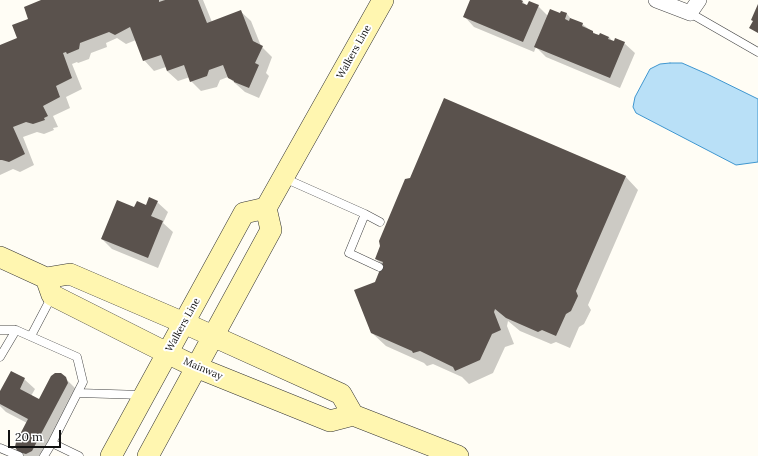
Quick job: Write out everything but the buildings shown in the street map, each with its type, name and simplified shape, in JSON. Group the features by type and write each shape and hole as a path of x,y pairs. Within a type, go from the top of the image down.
{"street":[{"name":"Walkers Line","path":"111,456 244,213 266,208 383,0"},
{"path":"656,0 690,13 699,0"},
{"path":"148,456 271,230 266,208"},
{"name":"Mainway","path":"0,257 49,287 167,353 196,366 330,421 353,415"},
{"path":"49,287 70,274 184,323 341,394 353,415 458,456"}],"lane":[{"path":"690,13 758,52"},
{"path":"283,178 380,222"},
{"path":"365,214 349,253 379,267"},
{"path":"31,336 49,287"},
{"path":"0,330 16,330 77,357 83,382 44,456"},
{"path":"0,357 16,330"},
{"path":"78,393 144,395"},
{"path":"52,443 79,456"},
{"path":"0,448 19,456"}],"water":[{"path":"682,63 758,99 758,162 736,165 636,113 633,107 635,97 650,69 660,64"}]}
